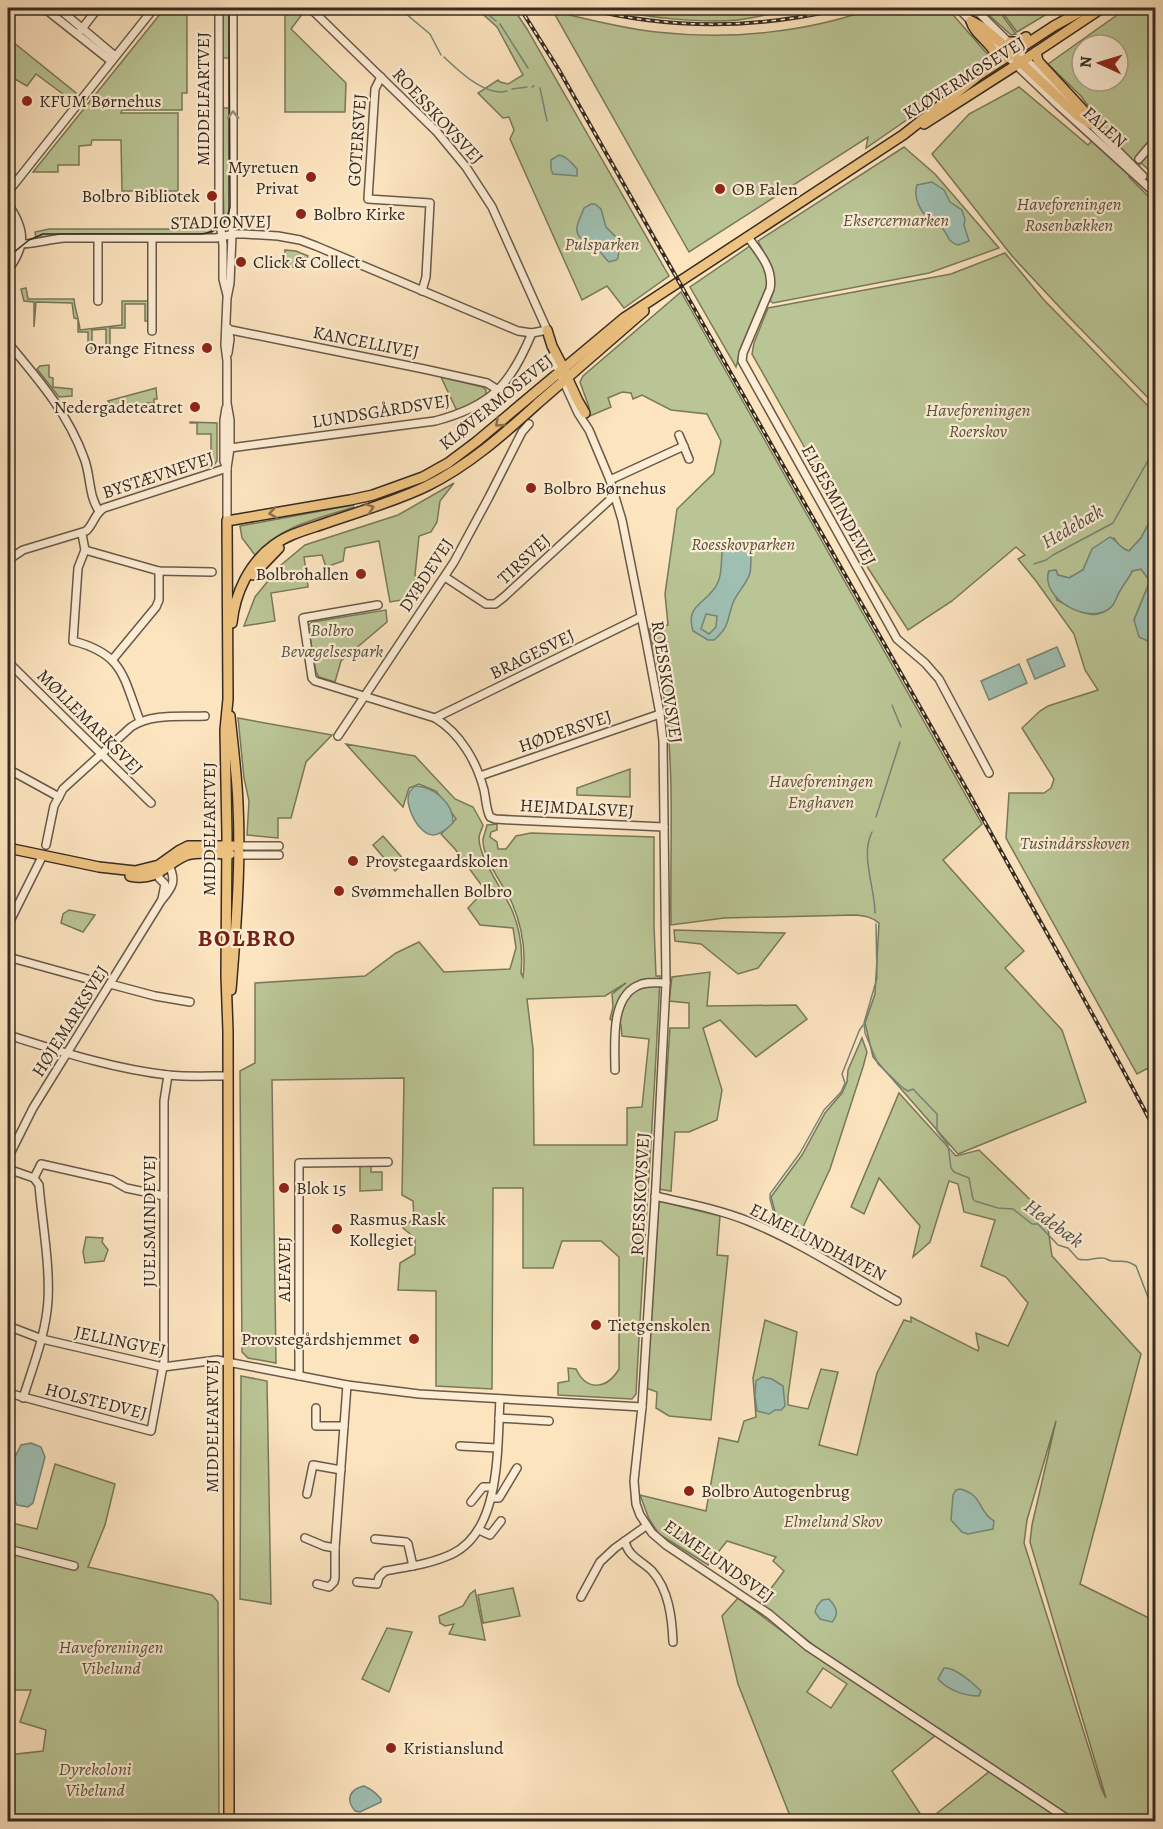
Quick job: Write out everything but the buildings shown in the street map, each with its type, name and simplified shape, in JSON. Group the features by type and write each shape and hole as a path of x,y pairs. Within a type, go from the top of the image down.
{"main road":[{"path":"1010,42 1019,42 1077,8"},
{"name":"KLØVERMOSEVEJ","path":"227,667 232,621 238,594 247,574 274,544 289,536 399,498 453,472 520,420 565,373 596,347 607,332 903,135 962,100 1017,57 1089,8"},
{"name":"KLØVERMOSEVEJ","path":"903,135 960,88 996,63 1036,52 1102,8"},
{"path":"971,21 982,27 1017,57 1078,115 1091,124"},
{"path":"971,21 973,29 995,53 996,63"},
{"path":"1036,52 1038,61 1085,112 1091,124"},
{"path":"962,100 974,98 1015,73 1024,73"},
{"name":"KLØVERMOSEVEJ","path":"227,521 350,501 396,488 423,477 448,463 476,442 663,293"},
{"path":"547,330 585,413"},
{"name":"MIDDELFARTVEJ","path":"227,521 228,699 238,803 231,849 226,976 228,1031 229,1821"},
{"name":"MIDDELFARTVEJ","path":"228,699 225,730 226,774 236,932 228,1031"},
{"path":"8,848 135,877 144,877 190,854 231,849 221,743 225,730"}],"street":[{"path":"44,8 80,31 113,58"},
{"path":"58,8 80,31"},
{"path":"80,31 98,8"},
{"path":"8,192 154,8"},
{"name":"MIDDELFARTVEJ","path":"219,8 219,215 223,279 227,298"},
{"name":"MIDDELFARTVEJ","path":"227,521 230,420 227,403 227,361 230,345 227,327 227,298 230,283 232,235 233,8"},
{"name":"ROESSKOVSVEJ","path":"310,8 439,134 477,182 507,240 547,330"},
{"path":"958,8 971,21"},
{"name":"FALEN","path":"974,8 1010,42 1024,73 1155,194"},
{"name":"GOTERSVEJ","path":"381,77 375,89 368,200 430,203 426,278 422,291"},
{"name":"FALEN","path":"1091,124 1155,189"},
{"path":"1139,159 1155,139"},
{"path":"8,204 22,230 15,260 8,270"},
{"name":"STADIONVEJ","path":"19,244 30,244 55,238 278,236 316,246 518,331 532,333 547,330"},
{"name":"ELSESMINDEVEJ","path":"748,237 765,261 771,272 772,281 742,353 742,361 897,639 925,663 939,679 989,773"},
{"path":"98,238 98,301"},
{"path":"152,238 152,331"},
{"name":"KANCELLIVEJ","path":"227,327 487,383 498,390"},
{"name":"LUNDSGÅRDSVEJ","path":"230,448 435,421 457,415 481,403 498,390 520,362 532,333"},
{"path":"8,343 56,402 68,421 85,461 93,501 99,511"},
{"name":"ROESSKOVSVEJ","path":"565,373 578,412 589,430 610,480 622,520 660,714 663,741 666,982 642,1407"},
{"name":"MIDDELFARTVEJ","path":"227,403 224,420 224,461 227,468"},
{"name":"ROESSKOVSVEJ","path":"585,413 589,430"},
{"name":"DYBDEVEJ","path":"338,736 444,577 470,534 522,432 529,424"},
{"path":"679,435 689,459"},
{"path":"610,480 684,446"},
{"name":"BYSTÆVNEVEJ","path":"82,534 91,526 99,511 227,468"},
{"name":"TIRSVEJ","path":"444,577 486,604 495,604 615,495"},
{"path":"8,560 23,550 82,534 85,550 78,568 73,641 95,648 113,659 119,668 140,721"},
{"path":"85,550 159,571 212,572"},
{"path":"113,659 156,607 159,600 159,571"},
{"path":"378,605 303,618 312,678 317,682 435,718 447,726 456,737 475,763 480,776"},
{"name":"BRAGESVEJ","path":"435,718 641,617"},
{"name":"MØLLEMARKSVEJ","path":"8,662 151,803"},
{"name":"HØDERSVEJ","path":"480,776 660,714"},
{"path":"46,845 54,806 63,789 140,721 205,716"},
{"path":"8,769 59,797"},
{"name":"HEJMDALSVEJ","path":"480,776 490,817 664,827"},
{"name":"MIDDELFARTVEJ","path":"231,849 279,846"},
{"name":"MIDDELFARTVEJ","path":"231,849 279,855"},
{"path":"8,925 43,855"},
{"path":"161,901 165,884 159,878 164,866"},
{"name":"HØJEMARKSVEJ","path":"8,1158 32,1110 173,884 172,873 164,866"},
{"path":"8,957 91,980"},
{"path":"615,1070 616,1022 623,1000 629,991 637,986 666,982"},
{"path":"110,984 155,996 190,1002"},
{"path":"8,1035 67,1054 147,1072 168,1075 228,1076"},
{"name":"JUELSMINDEVEJ","path":"163,1367 165,1325 164,1101 168,1075"},
{"name":"ALFAVEJ","path":"299,1376 299,1163 388,1162"},
{"path":"34,1178 41,1164 112,1180 126,1188 164,1196"},
{"path":"8,1169 34,1178 39,1185 48,1278 48,1301 42,1339 23,1398"},
{"name":"ELMELUNDHAVEN","path":"655,1196 698,1205 747,1221 806,1249 897,1300"},
{"name":"JELLINGVEJ","path":"8,1326 42,1339 163,1367 217,1360 228,1362"},
{"path":"228,1362 347,1385 419,1394 642,1407"},
{"name":"HOLSTEDVEJ","path":"8,1393 152,1431 163,1367"},
{"path":"317,1584 329,1587 334,1582 347,1385"},
{"path":"357,1582 377,1584 381,1573 453,1554 466,1545 479,1530 493,1487 500,1399"},
{"name":"ELMELUNDSVEJ","path":"642,1407 634,1493 640,1515 652,1533 666,1545 769,1614 812,1650 1072,1821"},
{"path":"316,1408 316,1426 344,1426"},
{"path":"499,1418 549,1421"},
{"path":"460,1446 496,1448"},
{"path":"307,1494 313,1465 341,1470"},
{"path":"491,1498 499,1498 517,1468"},
{"path":"471,1502 483,1487 493,1487"},
{"path":"479,1530 490,1535 501,1521"},
{"path":"581,1597 600,1562 646,1526"},
{"path":"305,1538 335,1548"},
{"path":"375,1539 406,1542 413,1566"},
{"path":"624,1541 628,1552 651,1570 661,1585 671,1616 673,1642"},
{"path":"8,1549 74,1566"}],"green space":[{"path":"165,8 187,8 187,93 182,93 182,110 122,110 121,113 178,113 178,191 122,191 121,140 92,140 91,145 79,146 79,165 58,165 58,172 33,172"},
{"path":"221,8 231,8 231,58 221,58"},
{"path":"285,8 298,8 303,13 291,29 346,83 345,112 285,112"},
{"name":"Pulsparken","path":"476,8 513,8 669,276 624,308 607,286 582,300 510,139 514,130 509,117 503,118 478,93 498,80 508,84 523,75 497,27"},
{"path":"608,8 798,8 746,19 707,21 655,17"},
{"name":"OB Falen","path":"874,8 947,8 990,57 961,76 924,108 866,148 868,137 689,252 553,11 643,30 683,34 739,35 794,29 848,17"},
{"path":"981,8 997,8 1016,34 1011,35"},
{"path":"999,8 1057,8 1017,32"},
{"name":"Haveforeningen Rosenbækken","path":"1127,8 1155,8 1155,183 1150,177 1150,171 1141,163 1129,177 1155,203 1155,405 1012,256 932,154 969,114 1019,87 1088,145 1104,128 1078,93 1130,93 1130,33 1092,33"},
{"path":"8,38 76,93 71,100 36,74 27,86 15,79 8,91"},
{"name":"Haveforeningen Rosenbækken","path":"1070,48 1070,85 1048,64"},
{"path":"221,108 231,108 231,213 229,221 224,221"},
{"name":"Eksercermarken","path":"904,147 935,174 999,248 929,273 773,303 770,301 774,284 772,270 758,241"},
{"path":"212,227 212,234 209,235 58,235 36,238 35,232 49,229 202,229"},
{"path":"750,246 760,260 768,281 743,343 736,367 690,287"},
{"path":"285,250 296,251 308,256 303,269 286,266 284,263"},
{"name":"Haveforeningen Roerskov","path":"1005,253 1044,300 1155,413 1155,511 1141,538 1129,551 1121,549 1114,538 1092,550 1083,570 1069,578 1058,575 1056,570 1049,571 1048,574 1057,600 1090,614 1104,612 1110,608 1132,571 1141,569 1150,581 1134,620 1148,641 1156,635 1155,1081 1148,1068 1137,1074 1006,838 1009,793 1044,793 1051,788 1054,779 1022,728 1048,706 1098,690 1085,670 1074,634 1018,559 1025,555 1016,547 952,601 908,630 868,568 815,466 752,354 768,308 951,274"},
{"path":"26,288 28,299 74,299 79,322 80,330 122,325 122,301 149,301 149,321 145,321 145,304 125,304 125,328 110,328 110,354 106,354 106,329 92,330 92,354 88,354 88,332 78,332 78,319 74,318 72,303 36,302 34,327 34,302 24,301 21,289"},
{"name":"Haveforeningen Enghaven","path":"681,292 982,824 943,860 1024,951 1005,968 1062,1030 1086,1102 958,1154 873,1057 865,1023 875,994 879,923 874,919 856,915 724,918 671,925 669,745 664,696 649,629 668,625 665,594 677,509 714,473 721,441 707,414 671,410 642,395 633,399 631,393 622,392 608,398 611,407 590,416 580,382 583,376"},
{"path":"49,365 49,377 53,378 53,387 72,389 72,396 59,397 37,369 40,366"},
{"path":"441,377 483,387 486,395 457,411"},
{"path":"156,388 157,399 154,399 154,403 147,403 147,410 116,412 108,401"},
{"path":"190,422 217,423 217,461 214,465 208,467 207,460 211,460 211,434 197,434 197,423"},
{"path":"454,483 440,501 437,522 431,532 419,536 415,575 424,585 413,598 390,602 379,541 345,548 343,561 326,567 322,555 304,557 308,587 271,593 275,621 244,626 255,597 281,565 305,545 398,515"},
{"path":"353,505 354,507 288,530 265,545 255,555 242,538 240,526"},
{"name":"Bolbro Bevægelsespark","path":"386,610 387,622 341,661 335,682 319,677 316,672 308,626 312,622"},
{"path":"238,718 332,735 306,762 291,818 278,818 278,838 247,835 249,801 244,778"},
{"path":"346,744 415,756 455,799 473,807 483,825 479,838 483,855 512,910 517,925 523,977 521,930 512,903 486,855 483,839 487,825 497,824 497,830 491,832 490,837 497,842 498,849 506,849 516,836 531,833 654,837 656,976 660,976 636,1394 632,1399 558,1395 558,1383 569,1381 568,1368 576,1369 586,1382 597,1385 609,1381 619,1369 619,1257 601,1241 562,1241 553,1268 523,1268 523,1188 493,1188 492,1389 436,1386 436,1291 398,1290 400,1263 415,1254 415,1238 403,1228 414,1218 413,1201 402,1195 404,1078 272,1080 276,1363 248,1358 242,1352 240,1071 255,1063 255,983 365,976 396,953 419,942 444,972 510,969 516,948 513,928 480,925 468,908 485,890 441,834 456,819 436,791 419,784 409,788 403,807","holes":["626,983 612,994 613,1007 610,1019 617,1025 621,1025 622,1036 649,1039 642,1107 627,1108 627,1145 534,1145 533,1049 527,999 605,996"]},
{"path":"630,769 630,797 577,795 577,788"},
{"path":"383,836 406,862 395,871 373,845"},
{"path":"69,910 95,915 83,932 61,923 63,914"},
{"path":"674,930 785,933 758,968 738,974 701,944 675,941"},
{"path":"710,972 707,1006 796,1005 807,1019 756,1057 720,1020 703,1028 722,1090 717,1120 689,1132 675,1132 671,1191 659,1189 670,1028 689,1028 689,1003 669,1001 672,977"},
{"path":"862,1038 867,1052 863,1067 830,1169 797,1240 780,1230 771,1197 802,1155 825,1113 842,1093 847,1082 848,1070"},
{"name":"Elmelund Skov","path":"899,1093 956,1156 979,1150 1046,1215 1052,1256 1141,1354 1080,1584 1155,1621 1155,1815 1141,1821 1077,1821 816,1647 760,1603 784,1571 773,1561 776,1557 727,1541 708,1565 659,1534 649,1519 640,1495 706,1511 719,1438 738,1442 744,1421 756,1417 753,1378 765,1320 797,1332 788,1405 808,1409 821,1369 838,1372 819,1445 857,1455 877,1373 904,1320 911,1322 911,1317 978,1351 976,1333 1008,1346 1028,1303 1006,1277 981,1266 995,1220 964,1212 958,1184 949,1181 930,1242 913,1257 920,1226 879,1178 864,1214 851,1207","holes":["1056,1421 1030,1542 1106,1798 1024,1543 1027,1520"]},
{"path":"360,1166 371,1166 371,1172 382,1172 382,1190 360,1191"},
{"path":"659,1201 720,1216 717,1255 728,1256 711,1420 669,1416 656,1408 657,1392 646,1388"},
{"path":"86,1237 103,1238 102,1242 108,1250 104,1261 85,1263 83,1252"},
{"path":"241,1376 267,1381 271,1604 240,1599"},
{"name":"Haveforeningen Vibelund","path":"55,1464 115,1484 105,1525 88,1567 212,1595 218,1602 219,1821 8,1821 8,1755 43,1751 46,1730 20,1722 31,1690 8,1690 8,1522 37,1529"},
{"path":"513,1588 520,1616 483,1623 478,1595"},
{"path":"475,1590 485,1640 449,1634 454,1624 445,1626 440,1623 439,1616 463,1606"},
{"path":"738,1598 811,1653 936,1735 892,1771 925,1821 792,1821 738,1684 722,1616","holes":["823,1668 847,1684 831,1708 807,1692"]},
{"path":"387,1628 412,1632 389,1692 362,1679"},
{"path":"990,1771 1066,1822 926,1822"}],"shaded area":[{"path":"559,155 577,169 577,176 553,174 551,160"},
{"path":"932,182 944,190 950,202 962,210 969,241 958,245 951,242 941,227 926,216 920,208 916,194 917,185"},
{"path":"591,204 601,209 606,227 620,241 616,260 609,262 578,235 577,227 584,208"},
{"path":"1155,511 1155,635 1148,641 1139,637 1134,620 1150,581 1141,569 1132,571 1112,606 1102,612 1091,614 1080,612 1059,600 1048,581 1049,571 1056,570 1058,575 1069,578 1083,570 1092,549 1110,537 1129,551 1141,538"},
{"path":"733,545 746,546 751,554 750,571 747,581 735,599 726,626 714,640 708,640 693,631 692,614 718,582 722,553","holes":["706,614 717,616 716,627 709,634 701,629"]},
{"path":"1057,647 1065,666 1035,679 1027,660"},
{"path":"1019,664 1027,683 989,700 981,681"},
{"path":"415,786 435,792 446,803 453,823 447,829 433,835 428,834 418,825 411,812 408,799 409,792"},
{"path":"762,1377 772,1379 783,1386 785,1406 781,1410 775,1410 769,1414 757,1411 756,1381"},
{"path":"31,1443 41,1447 45,1457 33,1503 28,1507 17,1505 9,1487 8,1475 21,1445"},
{"path":"960,1489 977,1499 985,1513 994,1521 993,1529 968,1534 962,1532 951,1520 953,1495 956,1490"},
{"path":"829,1599 836,1610 836,1616 832,1622 820,1619 815,1612 822,1600"},
{"path":"944,1668 953,1670 969,1680 981,1691 979,1696 957,1692 942,1683 938,1679"},
{"path":"364,1786 377,1795 381,1802 360,1812 355,1811 350,1802 350,1795 355,1789"}],"waterway":[{"path":"399,8 430,34 441,55"},
{"path":"486,8 496,21"},
{"path":"500,24 528,68"},
{"path":"444,57 481,87 499,92 507,91"},
{"path":"512,89 527,87"},
{"path":"540,88 547,121"},
{"name":"Hedebæk","path":"1034,564 1046,560 1113,523 1156,446"},
{"name":"Hedebæk","path":"892,705 901,727"},
{"name":"Hedebæk","path":"876,817 900,742"},
{"name":"Hedebæk","path":"872,832 867,851 875,913"},
{"name":"Hedebæk","path":"876,924 877,978 864,1023 865,1033 878,1064 903,1088 908,1091 913,1089 937,1114 937,1131 948,1145 951,1168 954,1172 969,1178 973,1199 998,1208 1013,1209 1032,1224 1038,1224 1058,1245 1068,1248 1078,1259 1104,1258 1136,1266 1156,1318"},
{"path":"778,1228 770,1194 800,1153 824,1110 841,1092 845,1083 842,1074 863,1025"}],"tram line":[{"path":"8,257 29,240 43,234 202,234 221,226 227,218 230,207 229,8"}],"railway":[{"path":"520,8 559,70 971,797 1156,1132"},
{"path":"584,8 649,20 714,24 779,20 844,8"}],"place":[{"name":"KFUM Børnehus","path":"27,101"},
{"name":"Myretuen Privat","path":"311,177"},
{"name":"OB Falen","path":"720,189"},
{"name":"Bolbro Bibliotek","path":"212,196"},
{"name":"Bolbro Kirke","path":"301,214"},
{"name":"Click & Collect","path":"241,262"},
{"name":"Orange Fitness","path":"207,348"},
{"name":"Nedergadeteatret","path":"195,407"},
{"name":"Bolbro Børnehus","path":"531,488"},
{"name":"Bolbrohallen","path":"361,574"},
{"name":"Provstegaardskolen","path":"353,861"},
{"name":"Svømmehallen Bolbro","path":"339,891"},
{"name":"Blok 15","path":"284,1188"},
{"name":"Rasmus Rask Kollegiet","path":"337,1229"},
{"name":"Tietgenskolen","path":"596,1325"},
{"name":"Provstegårdshjemmet","path":"414,1339"},
{"name":"Bolbro Autogenbrug","path":"689,1491"},
{"name":"Kristianslund","path":"391,1748"}],"district":[{"name":"BOLBRO","path":"247,938"}],"park label":[{"name":"Roesskovparken","path":"743,544"},
{"name":"Tusindårsskoven","path":"1075,843"},
{"name":"Dyrekoloni Vibelund","path":"95,1779"}]}
